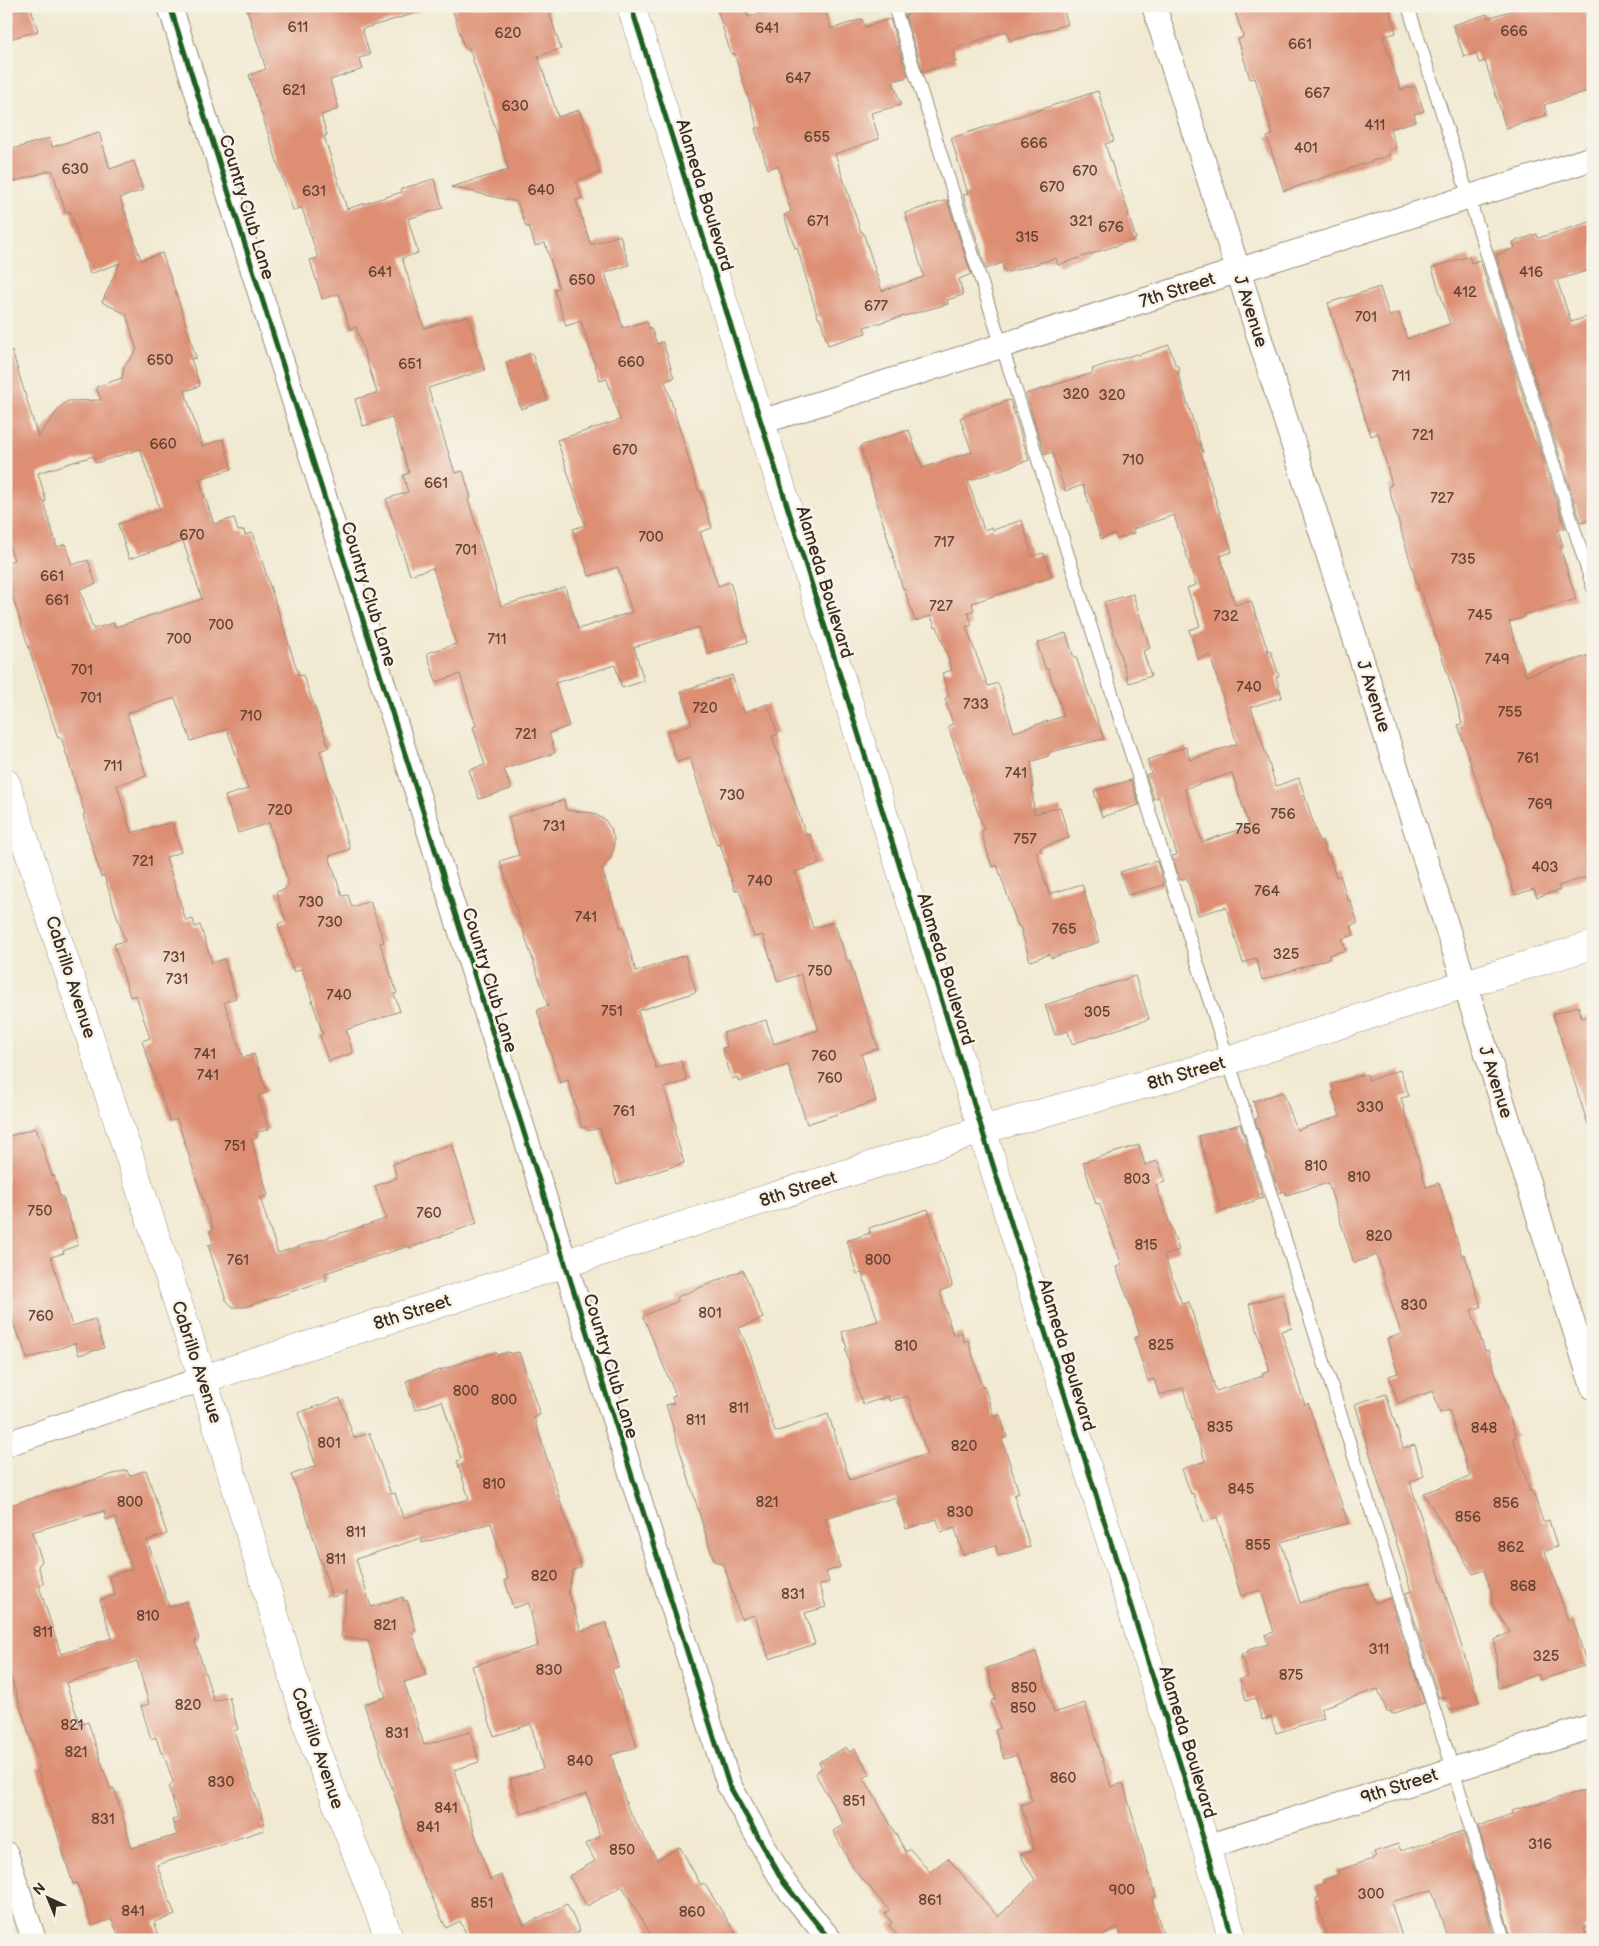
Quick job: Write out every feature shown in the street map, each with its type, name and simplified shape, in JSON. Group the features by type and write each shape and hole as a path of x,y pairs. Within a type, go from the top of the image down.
{"street":[{"name":"Country Club Lane","path":"170,6 729,1785 784,1883 830,1940"},
{"name":"Alameda Boulevard","path":"631,6 1206,1847 1233,1940"},
{"name":"J Avenue","path":"1154,6 1593,1387"},
{"name":"7th Street","path":"761,422 1593,158"},
{"name":"Cabrillo Avenue","path":"6,783 203,1379 313,1742 390,1940"},
{"name":"8th Street","path":"6,1444 203,1379 982,1130 1228,1061 1465,984 1593,945"},
{"name":"9th Street","path":"1206,1847 1593,1726"},
{"path":"6,1854 34,1940"}],"lane":[{"path":"894,6 1453,1770 1504,1940"},
{"path":"1408,6 1593,588"}],"building":[{"path":"6,6 30,6 38,31 6,40"},
{"path":"246,6 418,6 419,12 362,29 370,55 359,58 363,69 330,80 339,109 321,115 327,135 324,136 347,209 402,192 401,189 434,179 443,208 408,219 418,253 402,258 424,328 468,316 485,370 428,388 455,473 463,471 471,498 468,499 501,606 565,587 578,629 632,612 618,567 589,576 573,529 585,525 557,440 620,420 607,379 600,381 581,321 566,326 554,289 559,288 545,243 535,246 529,226 526,227 517,202 451,187 509,170 469,48 464,47 453,11 456,10 455,6 547,6 561,49 538,56 558,117 579,110 600,173 576,181 582,198 576,200 591,245 620,235 629,265 605,273 623,328 647,321 657,344 663,342 674,378 665,381 698,490 700,490 712,528 700,532 718,586 730,582 748,642 708,654 699,627 634,647 644,681 622,688 615,665 555,683 569,726 549,733 555,753 504,769 511,789 479,799 469,770 485,765 473,727 476,726 460,674 436,682 427,653 456,644 433,568 410,575 386,499 408,492 403,475 409,473 392,417 363,426 355,399 377,393 356,327 350,329 339,294 322,299 310,260 318,258 302,208 293,210 249,75 266,69"},
{"path":"716,6 745,6 748,17 784,6 824,6 831,29 862,19 865,27 890,19 908,77 893,81 901,105 871,113 879,139 835,154 882,291 924,277 905,213 947,200 971,274 959,279 963,295 947,300 948,304 864,327 866,333 828,345 797,247 795,248 784,215 791,212 778,166 768,169 755,128 758,128 734,53 731,54"},
{"path":"910,6 1062,6 1068,24 1010,41 1007,31 953,49 957,61 923,72 905,15 912,13"},
{"path":"1233,6 1388,6 1396,33 1383,37 1401,90 1415,86 1424,111 1414,114 1416,121 1390,129 1396,148 1388,151 1390,155 1284,191 1267,137 1273,135 1255,78 1250,79 1238,39 1242,38 1243,35"},
{"path":"1525,6 1583,6 1593,40 1593,89 1544,105 1547,115 1506,128 1485,61 1479,63 1476,53 1464,57 1453,25 1487,14 1488,18"},
{"path":"1098,91 1114,141 1105,144 1136,239 1058,265 1056,258 1005,273 1002,263 986,269 963,195 968,194 951,138"},
{"path":"99,132 110,169 134,161 143,190 120,198 141,260 162,253 179,302 196,358 191,359 200,386 185,391 202,446 223,439 232,469 199,479 214,524 234,518 238,531 244,530 245,535 253,533 299,676 303,675 329,747 320,751 350,849 329,856 342,896 348,895 352,907 370,901 384,942 380,943 397,993 394,994 400,1011 346,1030 353,1053 328,1061 320,1035 323,1034 302,969 294,972 278,924 286,921 276,892 286,889 285,886 289,884 269,823 238,833 225,796 248,789 227,729 191,741 175,698 127,713 146,776 117,785 131,833 172,822 181,852 166,857 186,921 193,919 195,927 200,925 212,963 224,959 236,998 224,1002 243,1058 254,1054 267,1092 258,1096 269,1129 255,1133 257,1138 251,1140 268,1195 260,1198 278,1253 386,1219 375,1186 397,1178 393,1164 452,1144 477,1223 410,1248 409,1246 325,1273 327,1280 245,1307 233,1307 226,1300 208,1245 213,1244 210,1231 213,1230 177,1119 170,1121 142,1041 150,1038 136,995 130,997 114,944 125,941 104,875 101,877 83,815 85,814 61,737 58,738 6,577 6,563 14,560 6,536 6,352 12,351 38,437 62,405 68,401 101,400 96,387 122,378 124,366 137,350 126,314 102,302 120,263 90,274 70,211 66,213 52,170 6,184 6,151 50,138 52,147","holes":["140,449 160,510 118,524 129,559 183,541 202,599 115,627 114,623 93,629 80,589 96,584 88,560 72,565 65,544 57,547 38,473 93,456 96,463"]},
{"path":"1593,221 1593,269 1557,280 1571,322 1593,315 1593,519 1581,523 1496,255 1515,248 1513,242 1537,234 1538,238"},
{"path":"1469,256 1471,263 1480,260 1565,528 1558,530 1563,546 1560,547 1576,599 1524,615 1525,617 1509,622 1526,676 1593,654 1593,875 1558,886 1560,890 1537,897 1534,889 1515,895 1458,725 1462,724 1455,697 1422,594 1420,594 1388,486 1392,485 1378,433 1371,436 1328,303 1380,287 1389,316 1399,313 1407,339 1450,324 1432,268"},
{"path":"1169,345 1175,364 1180,368 1178,374 1232,552 1220,556 1235,605 1251,601 1268,651 1271,651 1279,676 1276,677 1282,697 1251,707 1276,786 1299,778 1319,841 1322,840 1336,877 1340,875 1348,901 1350,900 1358,923 1351,925 1354,935 1342,939 1346,950 1329,955 1330,958 1262,980 1256,958 1243,963 1226,907 1198,915 1187,878 1180,880 1172,856 1177,855 1159,797 1154,799 1146,775 1151,773 1147,760 1186,747 1190,760 1237,744 1210,655 1198,659 1189,630 1200,626 1187,588 1196,585 1174,515 1133,529 1134,533 1117,539 1114,534 1101,539 1083,485 1065,491 1052,452 1045,455 1026,394 1093,373 1092,369 1136,354","holes":["1232,773 1249,826 1202,842 1185,789"]},
{"path":"532,353 547,400 521,409 506,362"},
{"path":"1010,400 1029,460 968,481 984,530 992,527 993,530 1022,520 1032,556 1044,553 1052,577 972,603 974,610 968,612 972,625 966,627 988,686 998,683 1014,732 1064,716 1037,643 1066,633 1104,739 1050,752 1048,756 1031,762 1034,814 1060,807 1069,838 1040,848 1041,851 1036,852 1049,894 1082,884 1099,942 1051,958 1050,954 1030,961 1020,926 1018,926 997,865 992,867 981,831 984,830 948,726 953,724 945,699 949,695 942,673 952,670 937,626 935,627 931,616 915,621 903,589 860,446 909,430 922,468 972,452 960,418"},
{"path":"1133,594 1150,648 1143,651 1151,676 1129,683 1104,602"},
{"path":"732,675 744,712 768,704 778,734 772,736 806,835 810,834 819,864 795,872 813,928 834,922 847,961 849,960 878,1048 861,1054 876,1101 807,1124 788,1065 739,1082 737,1077 732,1079 722,1048 727,1047 723,1033 766,1020 774,1044 819,1030 801,974 778,982 763,935 754,937 739,889 735,891 720,844 717,845 690,758 677,762 667,732 692,724 681,691"},
{"path":"1131,780 1139,805 1102,817 1094,791"},
{"path":"564,800 566,810 593,813 605,820 611,829 614,848 610,859 602,869 621,928 623,927 636,972 685,955 696,992 638,1011 656,1068 681,1061 687,1081 664,1088 676,1126 675,1133 684,1163 617,1184 600,1128 588,1131 586,1127 582,1128 568,1080 560,1083 537,1010 548,1006 500,861 519,855 508,817"},
{"path":"1157,861 1164,885 1128,895 1120,872"},
{"path":"1135,976 1149,1019 1072,1044 1068,1031 1055,1035 1045,1005"},
{"path":"1578,1006 1582,1018 1593,1015 1593,1124 1588,1125 1553,1014"},
{"path":"1400,1070 1409,1096 1401,1098 1426,1187 1439,1183 1462,1256 1465,1255 1481,1307 1471,1310 1485,1351 1488,1350 1516,1437 1513,1438 1530,1491 1533,1491 1543,1522 1549,1520 1557,1547 1545,1551 1568,1621 1573,1620 1587,1665 1540,1680 1538,1674 1498,1688 1495,1640 1510,1632 1492,1605 1492,1593 1484,1570 1473,1574 1423,1493 1470,1477 1449,1410 1440,1413 1433,1391 1398,1403 1389,1376 1398,1373 1387,1339 1401,1334 1377,1255 1354,1263 1328,1183 1286,1195 1285,1191 1279,1193 1255,1119 1258,1118 1253,1101 1283,1092 1297,1130 1340,1116 1332,1092 1334,1092 1332,1084 1367,1074 1369,1080"},
{"path":"1240,1124 1263,1198 1221,1212 1199,1136"},
{"path":"36,1128 52,1176 54,1175 60,1197 63,1197 78,1245 63,1251 64,1253 51,1257 72,1326 95,1319 104,1348 79,1355 75,1343 27,1359 6,1299 6,1137"},
{"path":"1139,1145 1145,1165 1158,1161 1165,1182 1156,1185 1179,1250 1164,1256 1182,1304 1189,1302 1216,1391 1263,1376 1262,1374 1270,1371 1249,1304 1282,1294 1292,1328 1281,1331 1305,1405 1308,1403 1348,1523 1281,1542 1300,1603 1368,1584 1375,1603 1390,1598 1424,1703 1392,1714 1391,1711 1387,1712 1378,1689 1321,1708 1324,1718 1276,1733 1271,1717 1262,1720 1255,1698 1246,1701 1240,1679 1248,1677 1241,1654 1268,1644 1265,1635 1274,1632 1261,1590 1241,1596 1217,1517 1204,1522 1193,1493 1191,1494 1182,1469 1205,1461 1183,1388 1159,1395 1154,1379 1148,1381 1134,1338 1140,1336 1116,1267 1122,1265 1099,1203 1096,1204 1083,1162"},
{"path":"928,1209 952,1284 951,1287 940,1291 953,1335 962,1332 964,1342 968,1340 982,1387 984,1386 994,1417 1000,1415 1007,1437 1002,1439 1019,1493 1014,1495 1030,1547 999,1556 995,1545 963,1555 955,1528 941,1532 937,1519 906,1529 896,1497 825,1518 840,1567 826,1572 829,1582 819,1585 826,1607 805,1613 815,1644 769,1659 755,1615 741,1619 724,1565 714,1561 666,1405 674,1403 672,1397 676,1396 643,1316 678,1301 677,1297 743,1270 763,1318 739,1328 751,1356 775,1432 828,1414 850,1480 927,1454 908,1396 889,1401 888,1396 863,1405 845,1349 847,1348 842,1332 878,1321 862,1273 857,1274 847,1241 870,1233 869,1228"},
{"path":"496,1352 497,1355 519,1352 540,1415 534,1417 581,1567 573,1570 568,1591 581,1631 606,1623 619,1667 612,1669 637,1747 611,1755 628,1809 657,1860 680,1847 701,1885 704,1883 740,1940 654,1940 622,1886 587,1906 569,1876 595,1861 586,1844 600,1836 587,1794 521,1814 510,1779 543,1769 531,1724 494,1736 472,1666 538,1646 529,1603 513,1608 505,1580 508,1579 491,1523 422,1543 421,1538 356,1559 371,1607 403,1597 404,1601 407,1600 416,1631 412,1632 426,1675 404,1682 424,1745 470,1732 479,1762 454,1770 490,1880 501,1875 524,1925 567,1904 580,1931 562,1940 469,1940 460,1921 446,1928 418,1866 364,1704 386,1697 368,1641 341,1637 347,1592 332,1597 303,1504 291,1475 316,1466 298,1413 340,1398 354,1438 369,1433 391,1494 395,1493 403,1518 469,1499 457,1461 461,1459 442,1401 415,1410 406,1381"},
{"path":"1386,1394 1403,1448 1415,1445 1424,1476 1410,1482 1479,1702 1450,1711 1445,1696 1439,1698 1406,1593 1411,1591 1355,1404"},
{"path":"127,1470 129,1476 146,1470 167,1534 147,1540 169,1607 187,1601 199,1639 195,1641 214,1701 229,1697 238,1729 234,1731 265,1824 262,1824 264,1830 157,1865 175,1915 154,1922 161,1940 120,1940 112,1919 92,1926 77,1883 73,1884 37,1768 40,1767 6,1662 6,1506","holes":["104,1511 106,1520 115,1517 132,1569 109,1576 115,1595 100,1600 112,1638 61,1654 39,1586 44,1584 38,1566 42,1561 32,1532","137,1661 149,1704 141,1706 151,1739 156,1737 173,1782 169,1788 178,1818 172,1820 177,1835 132,1848 114,1788 110,1789 88,1722 80,1725 66,1683"]},
{"path":"1036,1652 1054,1713 1085,1703 1111,1787 1123,1783 1156,1897 1152,1898 1165,1940 1122,1940 1118,1927 1097,1940 901,1940 889,1925 892,1923 885,1914 889,1910 853,1868 833,1831 844,1824 815,1773 822,1768 819,1762 846,1747 849,1752 855,1749 870,1774 864,1778 906,1852 910,1849 930,1872 948,1858 998,1917 1035,1880 1020,1855 1034,1850 1021,1805 1032,1801 1017,1755 1004,1759 995,1730 1000,1728 991,1701 996,1699 987,1668"},
{"path":"1593,1788 1593,1926 1584,1928 1588,1940 1512,1940 1478,1826 1512,1814 1511,1811"},
{"path":"1463,1831 1495,1940 1448,1940 1432,1890 1391,1902 1403,1940 1328,1940 1316,1898 1319,1897 1316,1886 1324,1883 1323,1880 1338,1875 1336,1871 1376,1858 1374,1852 1398,1844 1401,1851"}],"cycle path":[{"path":"170,6 729,1785 784,1883 830,1940"},
{"path":"631,6 1206,1847 1233,1940"}]}
